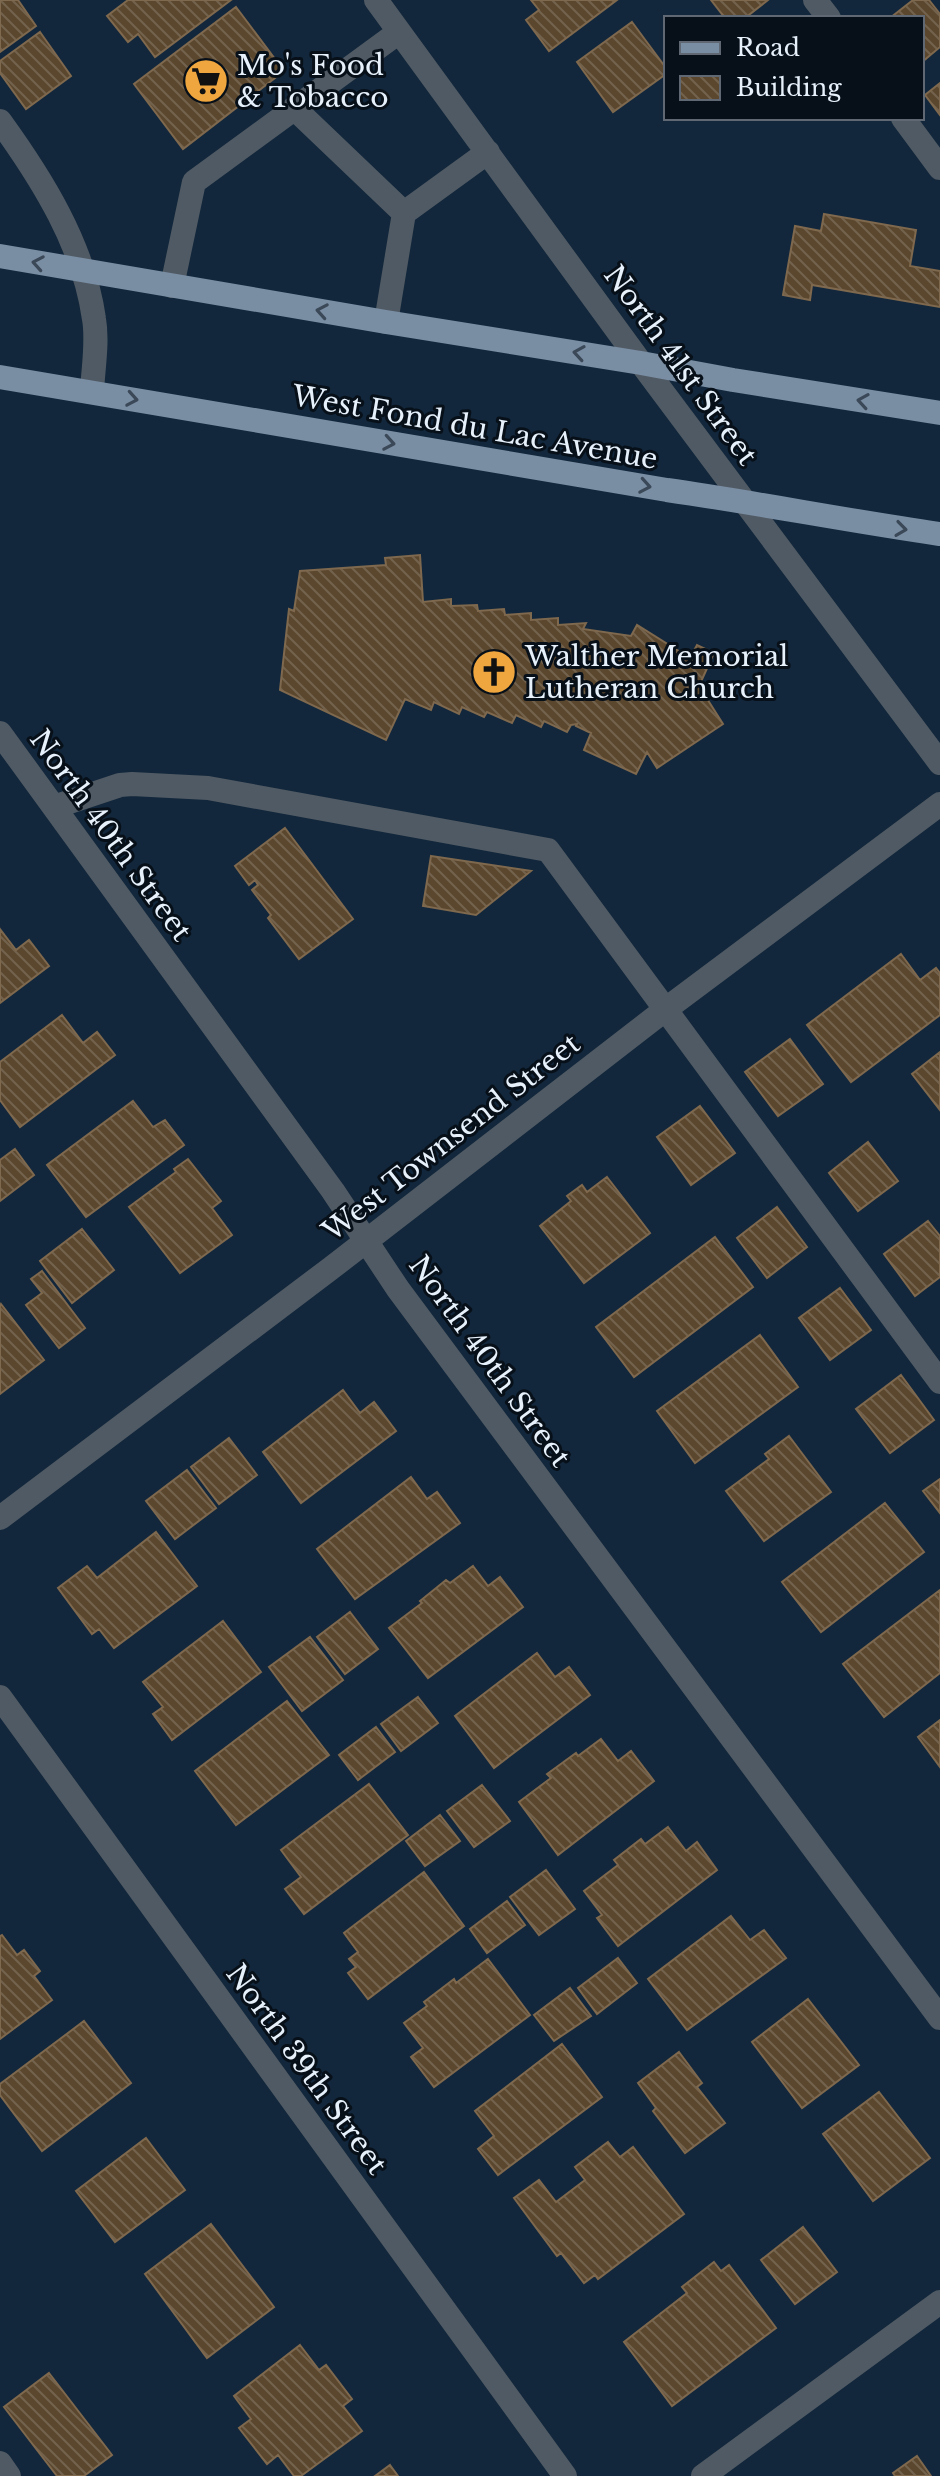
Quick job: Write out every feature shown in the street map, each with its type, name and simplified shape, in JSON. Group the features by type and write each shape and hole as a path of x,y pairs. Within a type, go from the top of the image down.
{"main road":[{"path":"0,256 940,413"},
{"name":"West Fond du Lac Avenue","path":"0,377 745,501 834,519 940,534"}],"street":[{"name":"North 41st Street","path":"376,0 641,363 940,763"},
{"path":"815,0 827,16"},
{"path":"172,286 194,182 399,32"},
{"path":"294,108 404,213"},
{"path":"904,120 940,168"},
{"path":"0,121 53,201 83,270 95,321 92,392"},
{"path":"386,322 404,213 488,152"},
{"name":"North 40th Street","path":"0,733 366,1240 398,1289 940,2018"},
{"path":"54,807 120,785 208,788 548,850 940,1382"},
{"name":"West Townsend Street","path":"0,1518 666,1009 940,804"},
{"name":"North 39th Street","path":"0,1697 565,2476"},
{"path":"703,2476 940,2302"},
{"path":"0,2463 9,2476"}],"building":[{"path":"0,0 18,0 36,26 0,52"},
{"path":"128,0 231,0 155,57 138,34 128,42 107,16"},
{"path":"531,0 617,0 549,51 526,20 539,10"},
{"path":"711,0 768,0 748,16 723,16"},
{"path":"913,0 929,0 940,14 940,47 924,60 924,16 893,16"},
{"path":"236,7 284,71 183,149 134,84"},
{"path":"632,22 664,65 664,75 613,112 577,62"},
{"path":"40,32 71,76 26,109 0,73 0,61"},
{"path":"940,83 940,115 925,95"},
{"path":"824,214 916,230 910,266 940,271 940,307 812,285 810,300 783,295 795,226 821,231"},
{"name":"Walther Memorial Lutheran Church","path":"420,555 423,602 451,599 451,606 477,605 478,611 504,609 505,615 531,613 531,620 558,618 558,625 586,623 583,629 631,636 637,625 690,658 697,645 714,653 699,686 723,724 657,768 647,752 636,774 584,750 591,733 577,724 571,725 567,732 544,721 541,727 516,715 512,723 487,712 484,717 462,707 459,714 434,702 431,710 405,699 386,740 280,690 289,609 294,611 300,571 386,565 385,558"},
{"path":"285,828 353,919 299,959 268,918 271,915 252,890 258,885 255,880 249,885 235,866"},
{"path":"431,856 531,871 476,915 423,906"},
{"path":"0,929 16,950 29,940 49,966 0,1003"},
{"path":"901,954 920,980 936,968 940,973 940,1015 851,1082 807,1025"},
{"path":"62,1015 83,1043 97,1032 115,1055 20,1127 0,1100 0,1062"},
{"path":"790,1039 823,1084 778,1116 745,1072"},
{"path":"940,1052 940,1110 912,1074"},
{"path":"133,1101 153,1127 165,1120 184,1145 86,1217 47,1165"},
{"path":"700,1106 735,1153 691,1185 657,1137"},
{"path":"868,1142 898,1181 858,1211 829,1173"},
{"path":"15,1149 34,1175 0,1201 0,1160"},
{"path":"188,1159 221,1201 212,1208 232,1235 180,1273 129,1207 176,1172 174,1169"},
{"path":"607,1177 650,1233 584,1283 540,1226 571,1201 567,1196 582,1185 587,1192"},
{"path":"777,1207 807,1247 767,1278 737,1238"},
{"path":"928,1221 940,1236 940,1277 915,1296 884,1254"},
{"path":"82,1229 114,1270 72,1303 40,1261"},
{"path":"715,1237 753,1287 634,1377 596,1327"},
{"path":"42,1271 85,1328 59,1348 26,1305 42,1293 31,1279"},
{"path":"840,1288 871,1330 830,1360 799,1318"},
{"path":"0,1306 44,1360 0,1394"},
{"path":"760,1335 798,1387 695,1463 657,1411"},
{"path":"901,1375 934,1420 890,1453 856,1409"},
{"path":"343,1390 360,1413 374,1402 396,1431 301,1503 263,1452"},
{"path":"789,1436 831,1492 764,1541 726,1491 769,1459 765,1454"},
{"path":"229,1438 257,1475 219,1504 191,1467"},
{"path":"187,1470 216,1508 175,1539 146,1501"},
{"path":"411,1477 427,1499 437,1492 460,1523 355,1599 317,1549"},
{"path":"940,1479 940,1513 923,1491"},
{"path":"885,1503 924,1552 821,1632 782,1582"},
{"path":"156,1532 197,1586 114,1648 99,1629 92,1634 58,1588 87,1566 97,1578"},
{"path":"473,1566 488,1586 500,1577 523,1607 428,1678 389,1628 446,1580 450,1583"},
{"path":"940,1590 940,1673 884,1717 843,1664"},
{"path":"350,1612 378,1649 345,1674 317,1637"},
{"path":"223,1621 261,1672 172,1740 153,1714 163,1707 143,1682"},
{"path":"310,1637 343,1680 302,1711 269,1667"},
{"path":"537,1653 555,1677 569,1667 590,1695 494,1768 455,1716"},
{"path":"418,1697 438,1723 401,1751 381,1724"},
{"path":"287,1701 329,1755 236,1825 195,1771"},
{"path":"940,1720 940,1767 918,1737"},
{"path":"376,1727 395,1752 358,1780 339,1755"},
{"path":"601,1739 618,1761 631,1751 654,1781 558,1855 519,1802 551,1778 547,1774"},
{"path":"369,1784 408,1835 304,1914 285,1889 301,1877 281,1850"},
{"path":"482,1785 510,1821 474,1847 447,1811"},
{"path":"440,1815 460,1841 425,1866 406,1841"},
{"path":"668,1827 686,1851 697,1842 717,1870 618,1946 597,1918 602,1915 584,1891 618,1865 614,1860 641,1839 645,1844"},
{"path":"546,1870 575,1909 539,1935 510,1897"},
{"path":"424,1872 464,1926 368,1999 348,1973 356,1967 349,1959 358,1952 344,1933"},
{"path":"507,1901 525,1925 487,1953 470,1929"},
{"path":"731,1916 750,1940 764,1930 786,1958 687,2030 648,1979"},
{"path":"0,1936 17,1955 24,1950 40,1971 34,1976 52,2000 0,2039"},
{"path":"618,1958 637,1983 597,2014 578,1988"},
{"path":"488,1959 530,2015 434,2087 411,2057 423,2048 404,2023 427,2006 424,2002 454,1979 456,1983"},
{"path":"570,1988 591,2016 554,2041 534,2015"},
{"path":"808,1999 859,2065 802,2108 752,2042"},
{"path":"84,2021 131,2083 42,2151 0,2095 0,2084"},
{"path":"562,2044 602,2097 498,2175 478,2149 494,2136 475,2111"},
{"path":"679,2052 702,2083 697,2087 725,2123 685,2153 653,2111 656,2108 638,2083"},
{"path":"879,2092 930,2158 873,2201 823,2134"},
{"path":"146,2138 185,2190 115,2242 76,2191"},
{"path":"608,2142 620,2157 633,2147 684,2214 598,2279 595,2275 584,2283 561,2253 557,2256 514,2198 539,2180 556,2202 585,2180 575,2167"},
{"path":"211,2224 274,2307 207,2358 145,2274"},
{"path":"803,2227 837,2272 795,2304 761,2260"},
{"path":"714,2262 721,2271 729,2265 776,2328 672,2406 624,2342 687,2293 682,2287"},
{"path":"300,2345 319,2370 326,2365 352,2399 343,2406 362,2431 301,2476 294,2476 278,2455 267,2464 239,2428 251,2419 234,2396"},
{"path":"49,2373 112,2455 84,2476 57,2476 4,2407"},
{"path":"917,2456 931,2476 895,2476 893,2473"},
{"path":"390,2465 398,2476 375,2476"}],"place":[{"name":"Mo's Food & Tobacco","path":"206,81"},
{"name":"Walther Memorial Lutheran Church","path":"494,672"}]}
